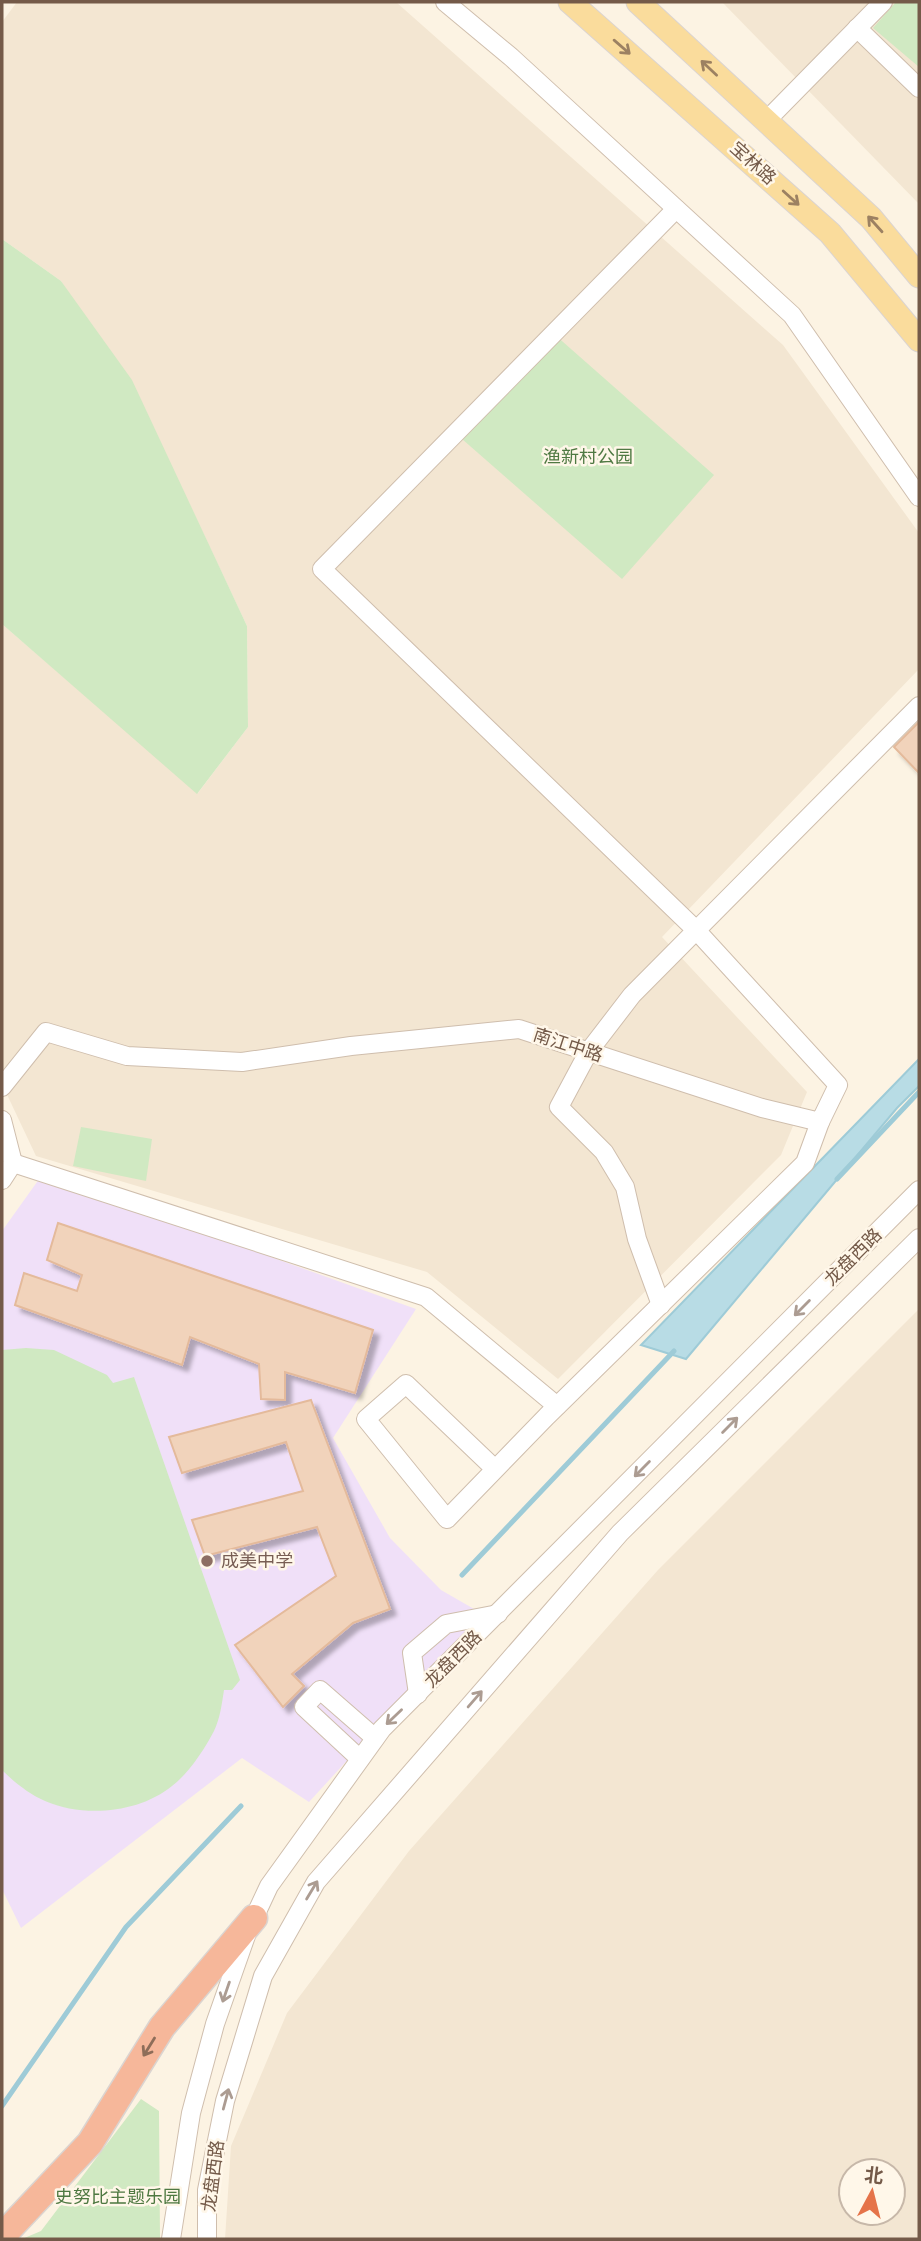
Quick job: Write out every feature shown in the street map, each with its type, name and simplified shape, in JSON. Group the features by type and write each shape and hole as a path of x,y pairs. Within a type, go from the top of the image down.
{"highway":[{"path":"2,2233 6,2232 90,2143 162,2027 254,1917"}],"main road":[{"name":"宝林路","path":"570,2 830,233 919,340"},
{"path":"638,2 871,218 919,276"}],"street":[{"path":"445,2 511,57 792,315 919,497"},
{"path":"766,121 883,2"},
{"path":"857,28 919,89"},
{"path":"495,1469 406,1384 366,1419 447,1519 557,1406 805,1163 820,1122 838,1085 696,930 322,569 676,209"},
{"path":"661,1305 637,1239 625,1187 604,1153 559,1107 589,1052 632,995 919,706"},
{"name":"南江中路","path":"2,1087 46,1032 127,1056 242,1062 351,1046 519,1029 762,1108 820,1122"},
{"path":"2,1120 13,1163 2,1180"},
{"path":"13,1163 426,1297 557,1406"},
{"name":"龙盘西路","path":"172,2239 191,2113 215,2024 254,1917 269,1886 375,1738 919,1190"},
{"name":"龙盘西路","path":"207,2239 207,2190 225,2101 263,1976 316,1882 620,1533 919,1238"},
{"path":"418,1694 412,1653 446,1624 498,1614"},
{"path":"360,1759 304,1707 320,1690 375,1738"}],"shaded area":[{"path":"17,2 396,2 783,345 919,533 919,669 662,937 807,1092 781,1155 558,1379 427,1272 36,1156 2,1084 2,624 198,793 248,727 247,626 188,501 61,281 2,239 2,22"},
{"path":"722,2 919,2 919,204"},
{"name":"成美中学","path":"42,1175 416,1309 333,1438 390,1538 441,1590 488,1617 409,1693 309,1802 242,1758 21,1928 2,1889 2,1231"},
{"path":"919,1309 919,2239 225,2239 231,2146 287,2013 409,1851 658,1570"}],"green space":[{"path":"896,2 919,2 919,67 873,28"},
{"path":"2,239 61,281 132,380 247,626 248,727 197,794 2,624"},
{"name":"渔新村公园","path":"554,334 714,475 622,579 462,439"},
{"path":"81,1127 152,1139 146,1181 73,1166"},
{"path":"2,1350 54,1350 107,1375 113,1383 134,1377 240,1680 232,1690 224,1690 214,1731 184,1775 159,1795 128,1807 94,1811 60,1806 33,1795 2,1770"},
{"name":"史努比主题乐园","path":"141,2099 159,2111 160,2239 22,2239 41,2231"}],"water":[{"path":"919,1059 919,1086 897,1108 686,1359 641,1345"}],"building":[{"path":"919,722 919,773 894,747"},
{"path":"58,1223 373,1330 355,1393 285,1372 285,1400 261,1399 259,1364 190,1337 182,1365 15,1305 24,1273 77,1291 82,1275 47,1260"},
{"path":"311,1400 390,1609 353,1623 292,1674 304,1686 283,1707 235,1645 336,1576 317,1527 205,1556 192,1520 303,1491 286,1442 182,1473 169,1437"}],"waterway":[{"path":"837,1179 919,1092"},
{"path":"462,1575 674,1351"},
{"path":"2,2106 126,1927 241,1806"}],"place":[{"name":"成美中学","path":"207,1561"}]}
